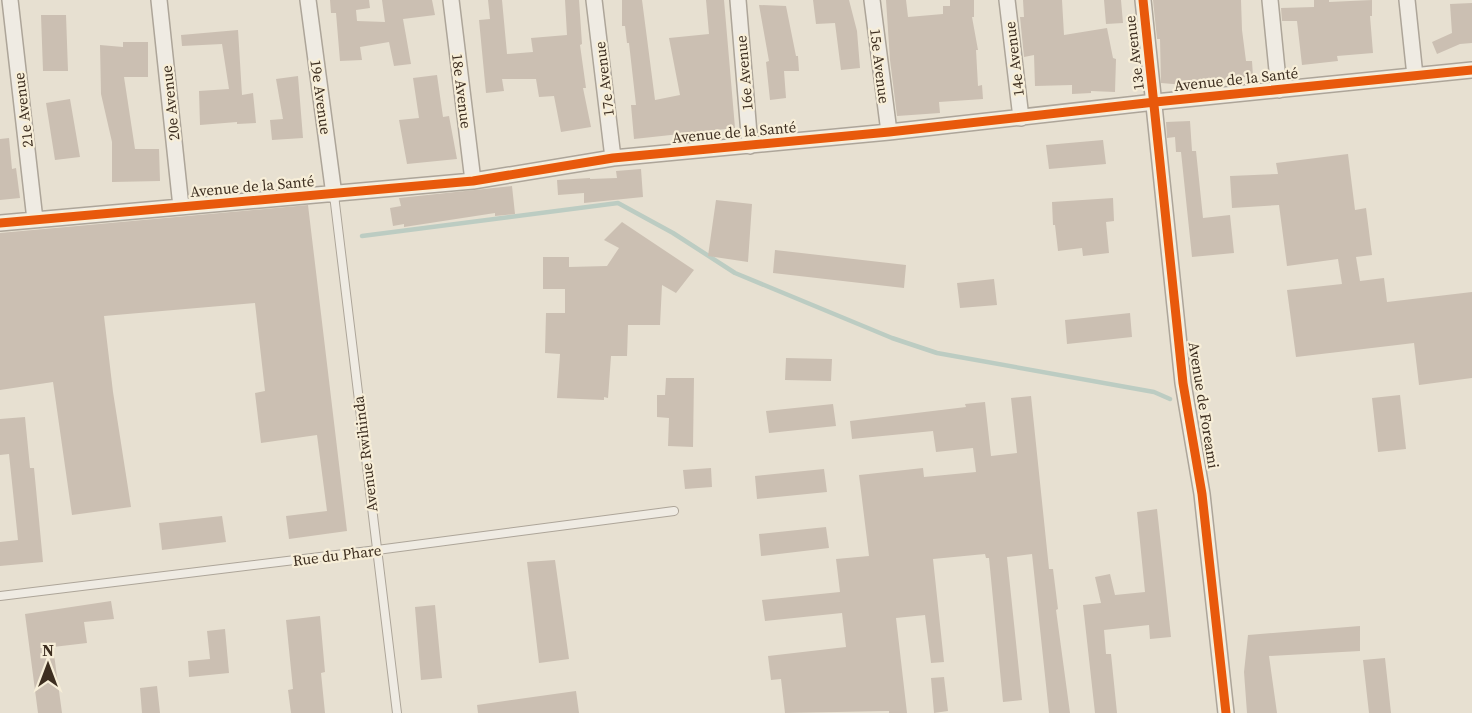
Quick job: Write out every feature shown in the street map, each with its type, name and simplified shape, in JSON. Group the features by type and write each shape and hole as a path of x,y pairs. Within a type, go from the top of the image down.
{"street":[{"name":"21e Avenue","path":"10,0 36,220"},
{"name":"20e Avenue","path":"159,0 182,207"},
{"name":"19e Avenue","path":"308,0 334,195"},
{"name":"18e Avenue","path":"451,0 473,181"},
{"name":"17e Avenue","path":"594,0 613,158"},
{"name":"16e Avenue","path":"738,0 750,146"},
{"name":"15e Avenue","path":"872,0 889,132"},
{"name":"14e Avenue","path":"1007,0 1021,118"},
{"name":"13e Avenue","path":"1143,0 1155,102"},
{"path":"1270,0 1279,90"},
{"path":"1407,0 1415,76"},
{"name":"Avenue de la Santé","path":"0,223 473,181 613,158 889,132 1472,70"},
{"name":"Avenue de Foreami","path":"1155,102 1183,383 1203,494 1226,713"}],"lane":[{"name":"Avenue Rwihinda","path":"334,195 397,713"},
{"name":"Rue du Phare","path":"0,596 674,511"}],"building":[{"path":"330,0 369,0 370,8 356,10 357,21 385,22 382,0 432,0 435,15 403,19 411,64 394,66 389,42 360,47 362,60 340,61 336,13 331,13"},
{"path":"488,0 502,0 507,54 533,52 531,38 567,35 565,0 579,0 582,44 580,45 586,88 583,88 591,127 561,132 554,96 539,97 536,79 502,79 504,91 486,93 479,20 490,19"},
{"path":"622,0 642,0 655,100 680,95 669,38 709,34 706,0 724,0 735,128 634,139 631,105 636,105 629,43 627,43 625,26 622,26"},
{"path":"813,0 849,0 857,31 860,68 841,70 835,23 816,24"},
{"path":"886,0 906,0 908,17 943,14 943,6 950,6 950,0 974,0 974,17 972,17 978,50 976,50 978,86 982,85 983,99 939,102 940,113 897,116"},
{"path":"1023,0 1062,0 1064,35 1107,28 1113,58 1116,59 1115,92 1091,91 1091,93 1072,94 1072,85 1035,86 1034,55 1024,57 1020,17 1024,17"},
{"path":"1104,0 1121,0 1123,23 1106,24"},
{"path":"1153,0 1241,0 1246,61 1252,61 1253,76 1185,85 1161,83 1160,39 1157,39"},
{"path":"1314,0 1329,0 1329,2 1372,0 1372,16 1370,16 1373,53 1337,56 1338,61 1302,65 1297,21 1282,21 1281,8 1314,7"},
{"path":"1472,3 1472,43 1460,44 1437,54 1432,42 1452,33 1450,4"},
{"path":"759,5 786,6 796,56 798,56 799,71 784,71 786,98 770,100 766,62 769,61"},
{"path":"41,15 66,15 68,71 43,71"},
{"path":"238,30 242,95 253,93 256,123 200,125 199,91 229,89 222,44 182,46 181,35"},
{"path":"123,42 148,42 148,77 124,77 135,149 159,149 160,181 112,182 112,142 101,94 100,45 123,47"},
{"path":"437,75 443,117 449,116 457,159 407,164 399,120 419,118 413,78"},
{"path":"298,76 303,138 272,140 270,120 283,119 276,79"},
{"path":"70,99 80,157 55,160 46,103"},
{"path":"1190,121 1192,151 1196,151 1203,218 1230,215 1234,253 1192,257 1181,152 1176,152 1175,137 1167,138 1166,122"},
{"path":"9,138 12,169 16,168 20,198 0,200 0,139"},
{"path":"1103,140 1106,164 1049,169 1046,145"},
{"path":"1348,154 1355,210 1366,208 1372,255 1356,257 1360,281 1384,278 1387,302 1472,292 1472,378 1419,385 1414,343 1296,357 1287,290 1342,284 1338,259 1287,266 1279,205 1232,208 1230,176 1278,174 1276,163"},
{"path":"641,169 643,197 584,203 584,193 558,195 557,180 617,178 616,171"},
{"path":"512,186 515,214 495,216 495,213 404,227 404,224 393,226 390,208 401,206 399,198"},
{"path":"1113,198 1114,221 1106,222 1109,253 1083,256 1082,248 1058,251 1055,225 1053,225 1052,202"},
{"path":"716,200 752,204 748,262 708,256"},
{"path":"308,205 347,531 289,539 286,516 327,511 317,435 261,443 255,393 265,391 255,303 104,316 131,507 72,515 53,382 0,390 0,233"},
{"path":"622,222 694,270 676,293 662,285 660,325 628,325 627,356 611,356 608,398 604,397 604,400 557,398 560,354 545,353 546,313 565,313 565,289 543,289 543,257 569,257 569,267 607,266 619,248 604,240"},
{"path":"775,250 906,265 904,288 773,273"},
{"path":"994,279 997,305 960,308 957,283"},
{"path":"1130,313 1132,337 1067,344 1065,320"},
{"path":"786,358 832,359 831,381 785,380"},
{"path":"666,378 694,378 693,447 668,446 669,418 657,417 657,395 665,395"},
{"path":"1400,395 1406,449 1378,452 1372,398"},
{"path":"1031,396 1049,569 1053,569 1058,609 1056,610 1070,713 1049,713 1032,554 1007,557 1022,700 1003,702 989,558 986,558 985,554 933,559 944,662 931,663 925,615 896,618 907,713 889,713 889,711 785,713 781,679 771,680 768,656 846,647 842,613 765,621 762,600 840,592 836,559 869,556 859,475 923,468 924,477 976,472 973,448 936,452 933,431 852,439 850,421 966,407 965,404 985,402 991,456 1017,453 1011,398"},
{"path":"833,404 836,426 769,433 766,411"},
{"path":"25,417 30,468 34,468 43,562 0,566 0,542 18,540 9,454 0,455 0,419"},
{"path":"711,468 712,487 685,489 683,470"},
{"path":"824,469 827,492 757,499 755,476"},
{"path":"1157,509 1171,637 1150,639 1149,625 1104,630 1106,654 1111,654 1117,713 1095,713 1083,605 1101,603 1095,577 1110,574 1115,595 1145,592 1137,512"},
{"path":"222,516 226,542 162,550 159,523"},
{"path":"826,527 829,548 761,556 759,534"},
{"path":"555,560 569,659 539,663 527,562"},
{"path":"111,601 114,619 84,622 87,643 53,647 62,713 38,713 25,614"},
{"path":"435,605 442,678 421,680 415,607"},
{"path":"320,616 325,672 321,673 325,713 291,713 288,690 293,689 286,620"},
{"path":"1360,626 1360,651 1269,656 1277,713 1247,713 1244,672 1248,635"},
{"path":"225,629 229,673 189,677 188,661 210,659 207,631"},
{"path":"1385,658 1391,713 1369,713 1363,660"},
{"path":"944,677 948,711 934,713 931,678"},
{"path":"157,686 160,713 142,713 140,688"},
{"path":"576,691 579,713 478,713 477,705"}],"waterway":[{"path":"362,236 618,203 673,233 735,273 892,338 937,353 1154,392 1170,399"}],"cycle path":[{"path":"1143,0 1183,383 1202,494 1226,713"},
{"path":"0,223 473,181 613,158 889,132 1472,70"}]}
